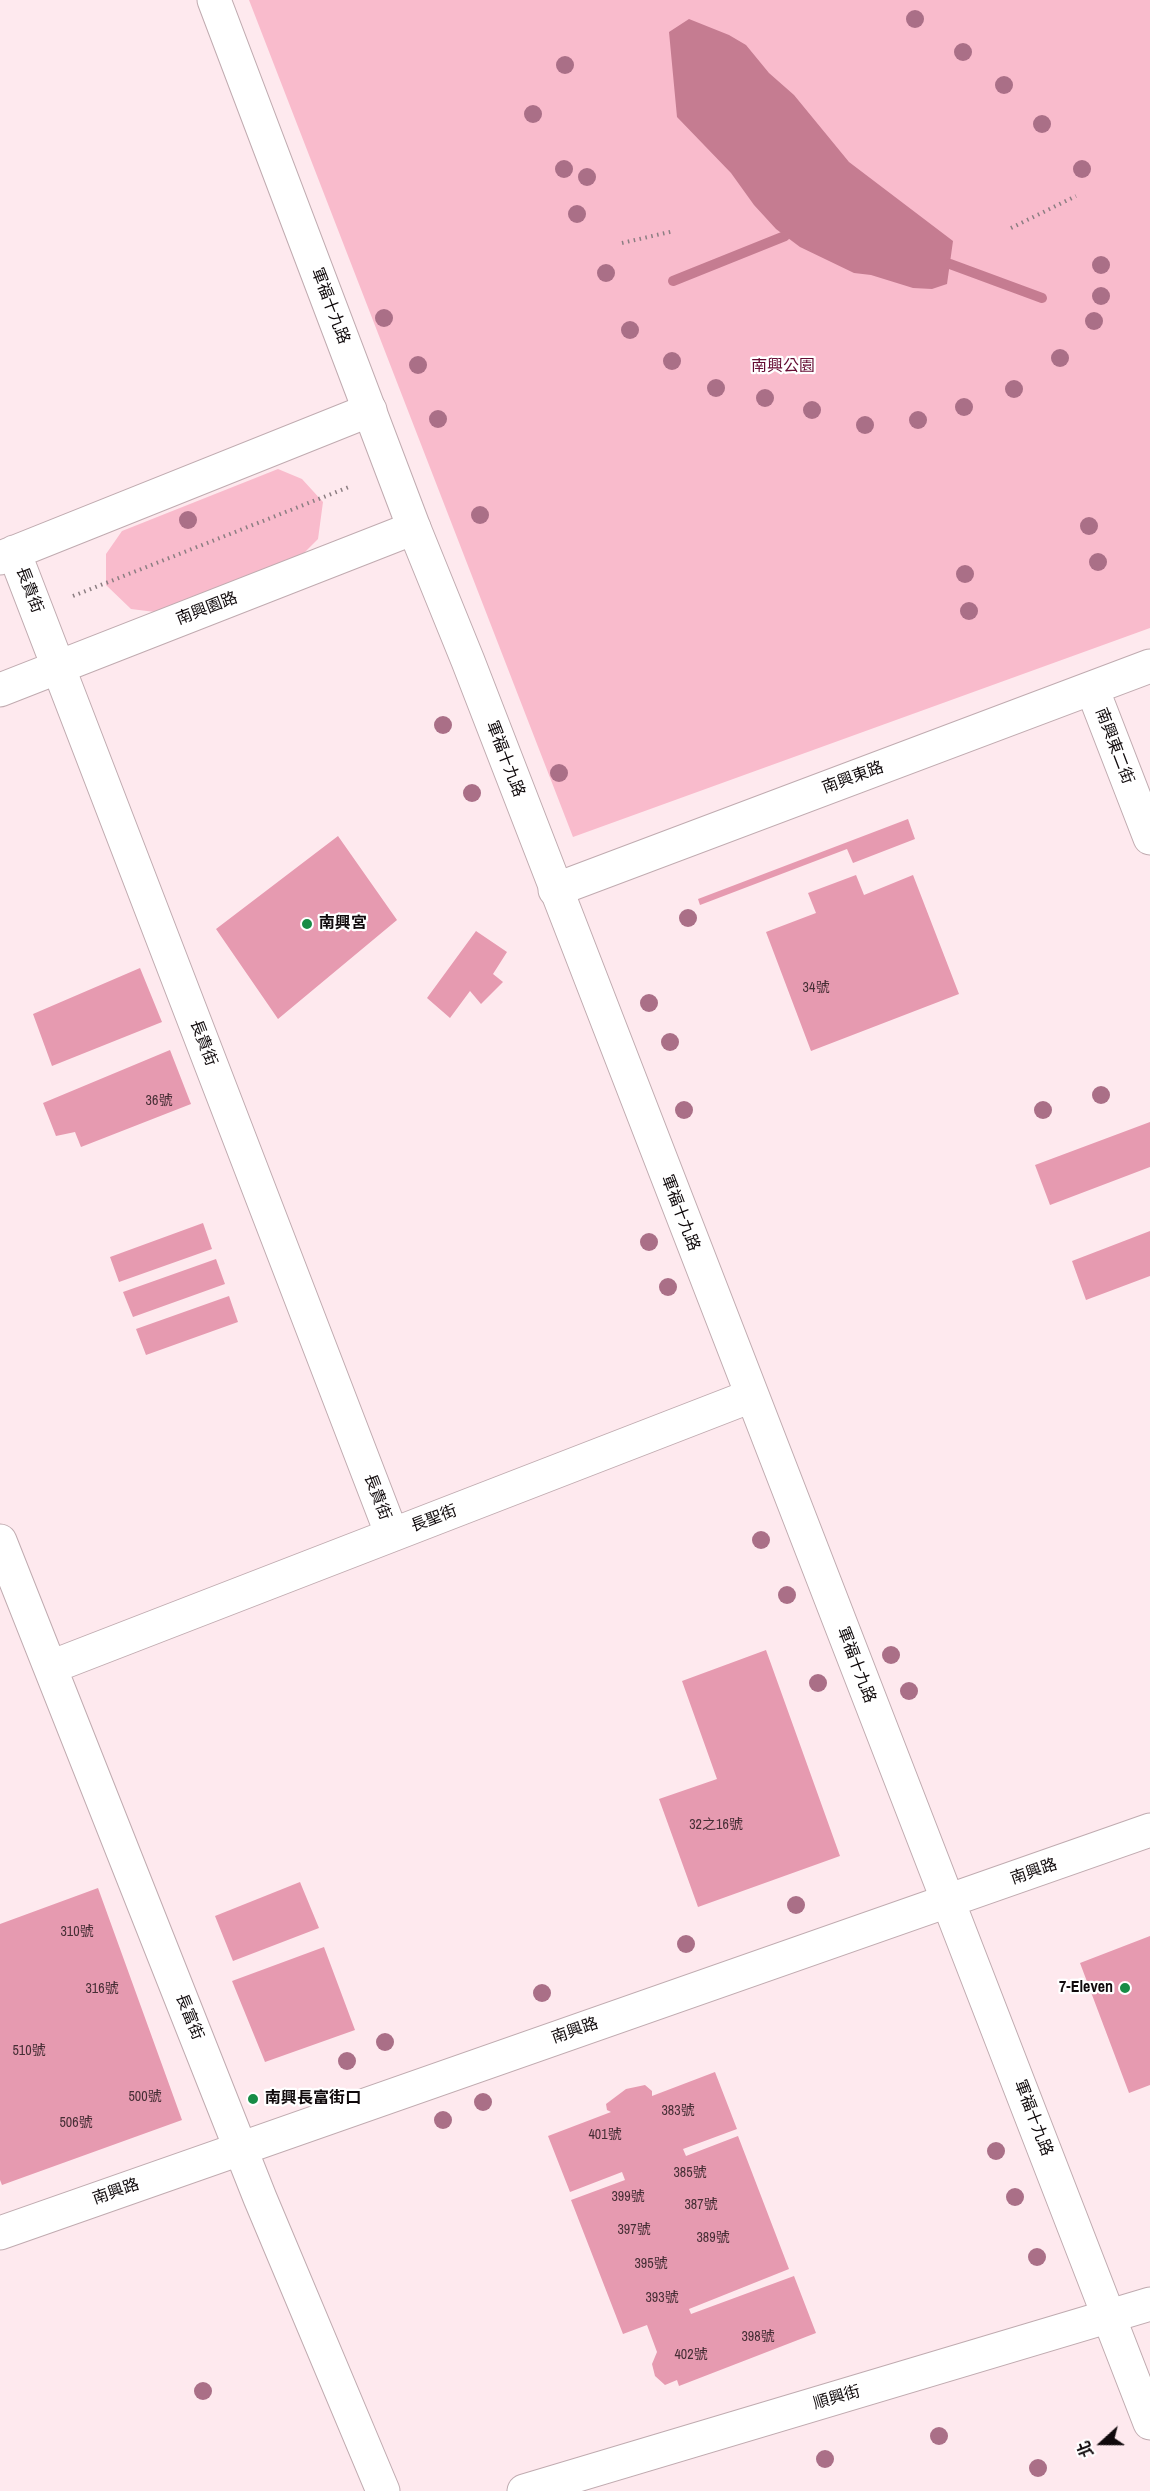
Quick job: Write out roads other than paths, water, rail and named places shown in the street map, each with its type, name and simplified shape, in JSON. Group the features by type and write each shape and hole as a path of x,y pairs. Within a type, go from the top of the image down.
{"street":[{"name":"軍福十九路","path":"213,0 414,528 1150,2423"},
{"path":"7,555 370,410"},
{"name":"南興園路","path":"0,690 414,528"},
{"name":"長貴街","path":"7,555 59,667 392,1535"},
{"name":"南興東路","path":"555,890 1150,666"},
{"name":"南興東二街","path":"1092,687 1150,838"},
{"name":"長聖街","path":"51,1667 751,1396"},
{"name":"長富街","path":"0,1541 240,2147 382,2491"},
{"name":"南興路","path":"0,2233 1150,1830"},
{"name":"順興街","path":"524,2491 1150,2304"}],"waterway":[{"path":"673,281 785,236"},
{"path":"950,264 1042,298"}],"place":[{"name":"南興宮","path":"307,924"},
{"name":"7-Eleven","path":"1125,1988"},
{"name":"南興長富街口","path":"253,2099"}],"park label":[{"name":"南興公園","path":"783,367"}]}
